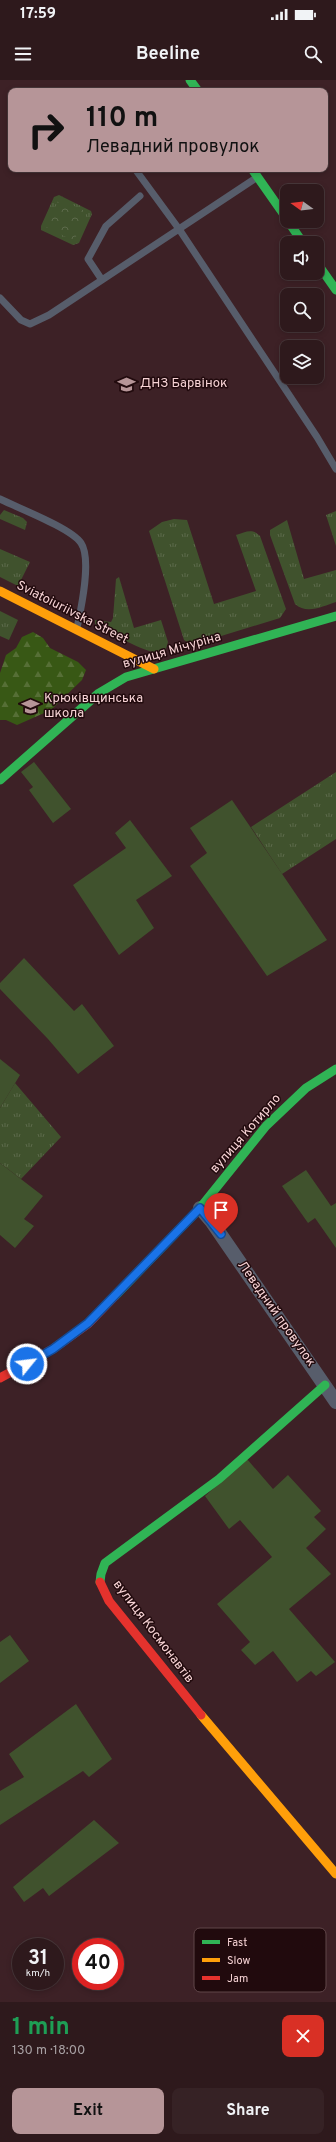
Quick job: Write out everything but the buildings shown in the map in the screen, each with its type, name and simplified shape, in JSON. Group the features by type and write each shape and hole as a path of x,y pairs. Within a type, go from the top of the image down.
{"street":[{"path":"254,172 280,209"},
{"path":"324,273 336,290"},
{"name":"Sviatoiuriivska Street","path":"0,591 77,628 154,669"},
{"name":"вулиця Мічуріна","path":"0,780 5,770 99,693 126,677 336,616"},
{"name":"вулиця Котирло","path":"0,1378 53,1349 88,1323 200,1208 266,1126 306,1088 336,1068"},
{"name":"Левадний провулок","path":"200,1208 212,1222 336,1402"},
{"name":"вулиця Космонавтів","path":"325,1385 219,1479 105,1563 99,1575 101,1587 114,1607 187,1698 336,1874"}],"lane":[{"path":"137,172 179,229 317,437 336,469"},
{"path":"0,298 21,320 30,324 49,315 258,177"},
{"path":"102,280 88,259 106,226 140,196"},
{"path":"0,499 72,533 82,543 85,556 84,592 77,628"}],"green space":[{"path":"59,195 91,211 92,214 79,243 73,245 41,230 41,226 54,197"},
{"path":"59,199 87,212 74,241 46,227"},
{"path":"4,510 23,518 27,522 25,530 0,519 0,515"},
{"path":"336,511 336,546 326,515"},
{"path":"174,519 187,520 214,604 256,591 236,535 252,531 260,536 286,609 280,618 192,645 184,640 149,531 162,522"},
{"path":"287,520 304,579 336,570 336,602 315,609 305,609 295,604 270,535 270,530"},
{"path":"0,549 30,562 18,586 0,577"},
{"path":"119,577 134,628 161,620 168,642 165,652 158,653 149,651 120,638 95,624 95,620 111,622 113,618 116,579"},
{"path":"0,611 18,620 9,640 0,636"},
{"name":"Крюківщинська школа","path":"33,632 43,638 50,648 78,662 86,670 82,680 51,710 17,725 6,720 0,720 0,673 6,655 16,648 22,637"},
{"path":"34,762 71,809 53,823 29,790 33,787 21,772"},
{"path":"336,772 336,839 282,874 251,827"},
{"path":"232,800 327,940 267,976 190,866 207,853 190,828"},
{"path":"130,820 172,876 136,900 154,928 119,955 73,885 126,848 115,833"},
{"path":"24,958 74,1011 82,1004 114,1046 78,1074 48,1039 0,989 0,983"},
{"path":"0,1059 20,1075 0,1108"},
{"path":"15,1083 61,1137 21,1179 0,1163 0,1108"},
{"path":"0,1163 43,1196 24,1219 34,1226 15,1248 0,1235"},
{"path":"306,1170 331,1206 336,1203 336,1248 315,1218 308,1223 282,1186"},
{"path":"247,1459 273,1489 288,1475 321,1511 314,1517 326,1529 306,1548 331,1574 289,1609 335,1662 316,1676 311,1671 297,1682 273,1651 255,1665 241,1650 250,1642 217,1604 272,1557 240,1520 229,1529 205,1496"},
{"path":"10,1635 29,1661 0,1683 0,1642"},
{"path":"76,1704 112,1759 89,1777 83,1771 0,1825 0,1791 24,1777 9,1754"},
{"path":"94,1820 119,1843 49,1896 43,1888 24,1902 13,1887"}],"traffic: fast":[{"path":"190,80 196,88"},
{"path":"254,172 280,209"},
{"path":"293,228 298,236"},
{"path":"324,273 336,290"},
{"path":"0,780 99,693 126,677 336,616"},
{"path":"115,1296 200,1208 266,1126 306,1088 336,1069"},
{"path":"100,1582 105,1563 219,1479 325,1385"}],"traffic: slow":[{"path":"0,591 154,669"},
{"path":"201,1715 336,1874"}],"traffic: jam":[{"path":"0,1378 53,1349 89,1323 115,1296"},
{"path":"100,1582 109,1601 201,1715"}],"place":[{"name":"ДНЗ Барвінок","path":"127,384"},
{"name":"Крюківщинська школа","path":"31,706"}],"route":[{"path":"27,1364 53,1349 88,1323 200,1208 221,1234"}]}
